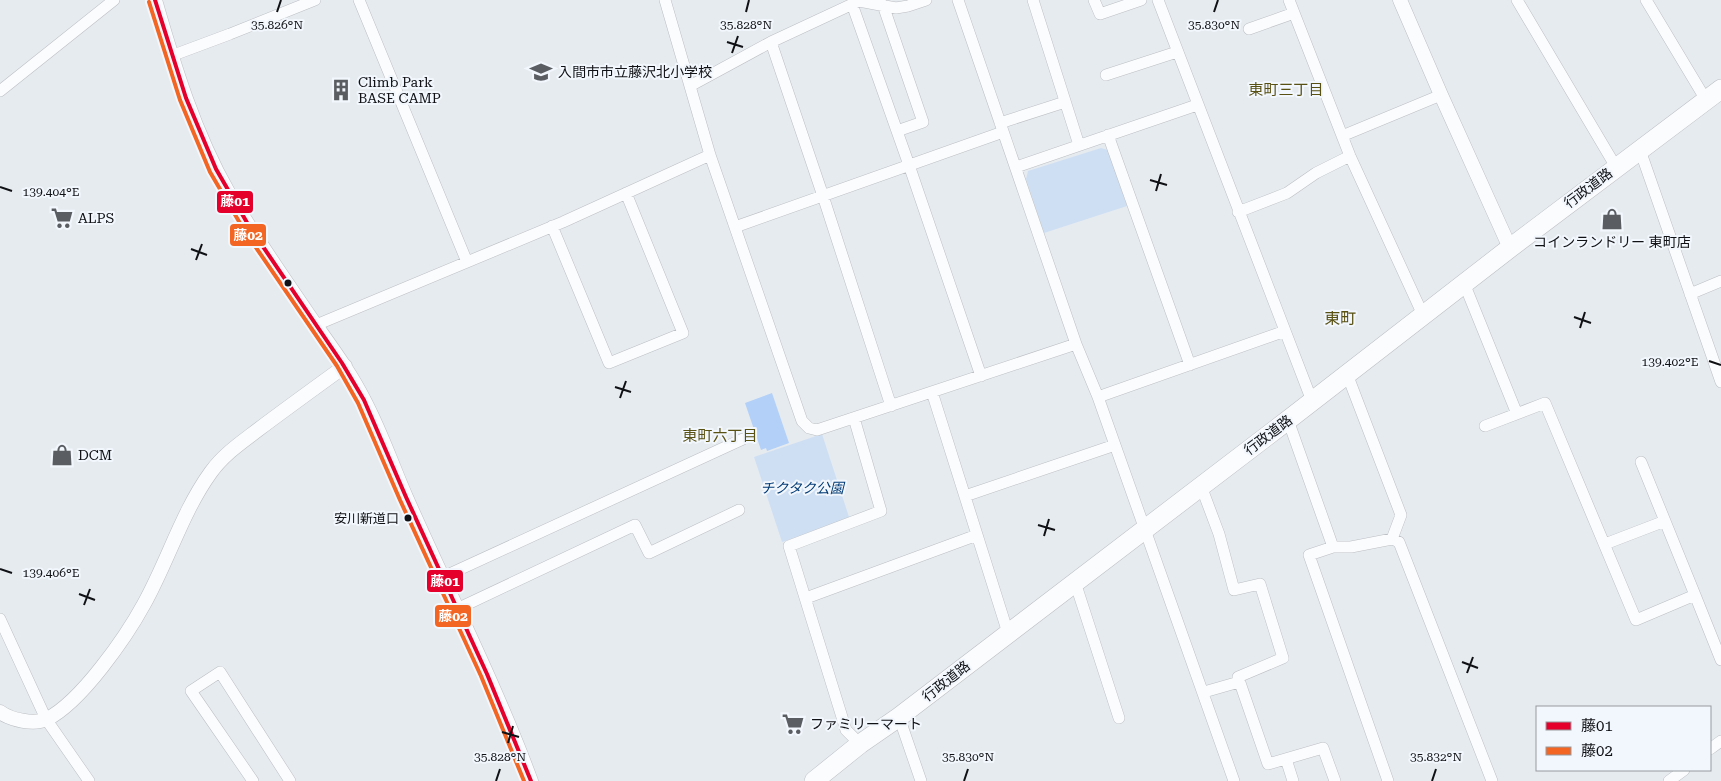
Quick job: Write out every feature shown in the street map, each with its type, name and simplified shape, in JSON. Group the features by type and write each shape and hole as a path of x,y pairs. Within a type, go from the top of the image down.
{"highway":[{"name":"行政道路","path":"822,778 860,744 899,717 1312,402 1464,283 1714,95"}],"street":[{"path":"0,91 114,0"},
{"path":"155,0 171,56 209,156 255,235 345,366 372,416 405,496 489,676 532,781"},
{"path":"171,56 315,0"},
{"path":"359,0 467,262"},
{"path":"664,0 710,155 802,421 809,428 817,430 1076,344"},
{"path":"690,86 771,42 859,1 908,6 926,0"},
{"path":"958,0 1076,344 1098,397 1234,781"},
{"path":"1033,0 1079,145"},
{"path":"1094,0 1100,14 1140,0"},
{"path":"1158,0 1312,402"},
{"path":"1289,0 1350,156 1424,315"},
{"path":"1400,0 1510,248"},
{"path":"1517,0 1616,167"},
{"path":"1646,0 1714,95"},
{"path":"852,4 981,376"},
{"path":"887,4 923,122 897,131"},
{"path":"1249,28 1294,13"},
{"path":"771,42 891,406"},
{"path":"1106,75 1177,52"},
{"path":"1342,136 1441,95"},
{"path":"735,228 909,165 1065,102"},
{"path":"1016,167 1197,105"},
{"path":"1108,135 1190,365"},
{"path":"1640,150 1721,382"},
{"path":"316,325 552,226 710,155"},
{"path":"1238,212 1287,193 1316,173 1350,156"},
{"path":"552,226 609,363 683,333 626,193"},
{"path":"1690,294 1721,281"},
{"path":"1464,283 1517,414"},
{"path":"1098,397 1285,332"},
{"path":"0,712 24,720 46,719 67,706 123,639 145,603 192,503 211,471 224,456 241,442 345,366"},
{"path":"1347,374 1401,515 1392,539"},
{"path":"932,392 1008,633"},
{"path":"1485,426 1545,403 1636,620 1695,595"},
{"path":"854,418 881,511 789,546 846,730 860,744"},
{"path":"1288,420 1333,547"},
{"path":"443,576 743,439"},
{"path":"965,496 1115,445"},
{"path":"1641,462 1695,595 1718,644 1721,660"},
{"path":"1201,486 1219,534 1234,590 1260,584 1283,658 1238,677 1268,764 1323,748 1335,781"},
{"path":"457,609 636,525 649,553 739,510"},
{"path":"1605,544 1665,521"},
{"path":"806,598 977,535"},
{"path":"1388,781 1309,555 1333,547 1351,548 1392,539 1399,542 1492,781"},
{"path":"1075,582 1119,718"},
{"path":"0,619 46,719 89,781"},
{"path":"253,781 191,691 220,672 290,781"},
{"path":"1204,692 1240,682"},
{"path":"899,717 921,781"},
{"path":"1711,748 1721,740"},
{"path":"1286,759 1292,781"},
{"path":"1669,781 1683,771"}],"green space":[{"path":"1101,148 1108,150 1127,206 1044,233 1026,179 1028,171"},
{"name":"チクタク公園","path":"822,434 850,520 782,542 754,457"}],"water":[{"path":"772,393 789,443 767,451 766,448 761,450 745,403"}],"transit line":[{"name":"藤01","path":"155,0 186,98 216,169 249,226 342,363 364,400 487,674 531,781"},
{"name":"藤02","path":"149,2 180,100 210,172 244,230 337,366 358,403 400,500 481,676 524,781"}],"place":[{"name":"入間市市立藤沢北小学校","path":"541,72"},
{"name":"Climb Park BASE CAMP","path":"341,90"},
{"name":"ALPS","path":"62,218"},
{"name":"コインランドリー 東町店","path":"1612,219"},
{"name":"DCM","path":"62,455"},
{"name":"安川新道口","path":"408,518"},
{"name":"ファミリーマート","path":"793,724"}],"district":[{"name":"東町三丁目","path":"1286,90"},
{"name":"東町","path":"1340,318"},
{"name":"東町六丁目","path":"720,436"}]}
